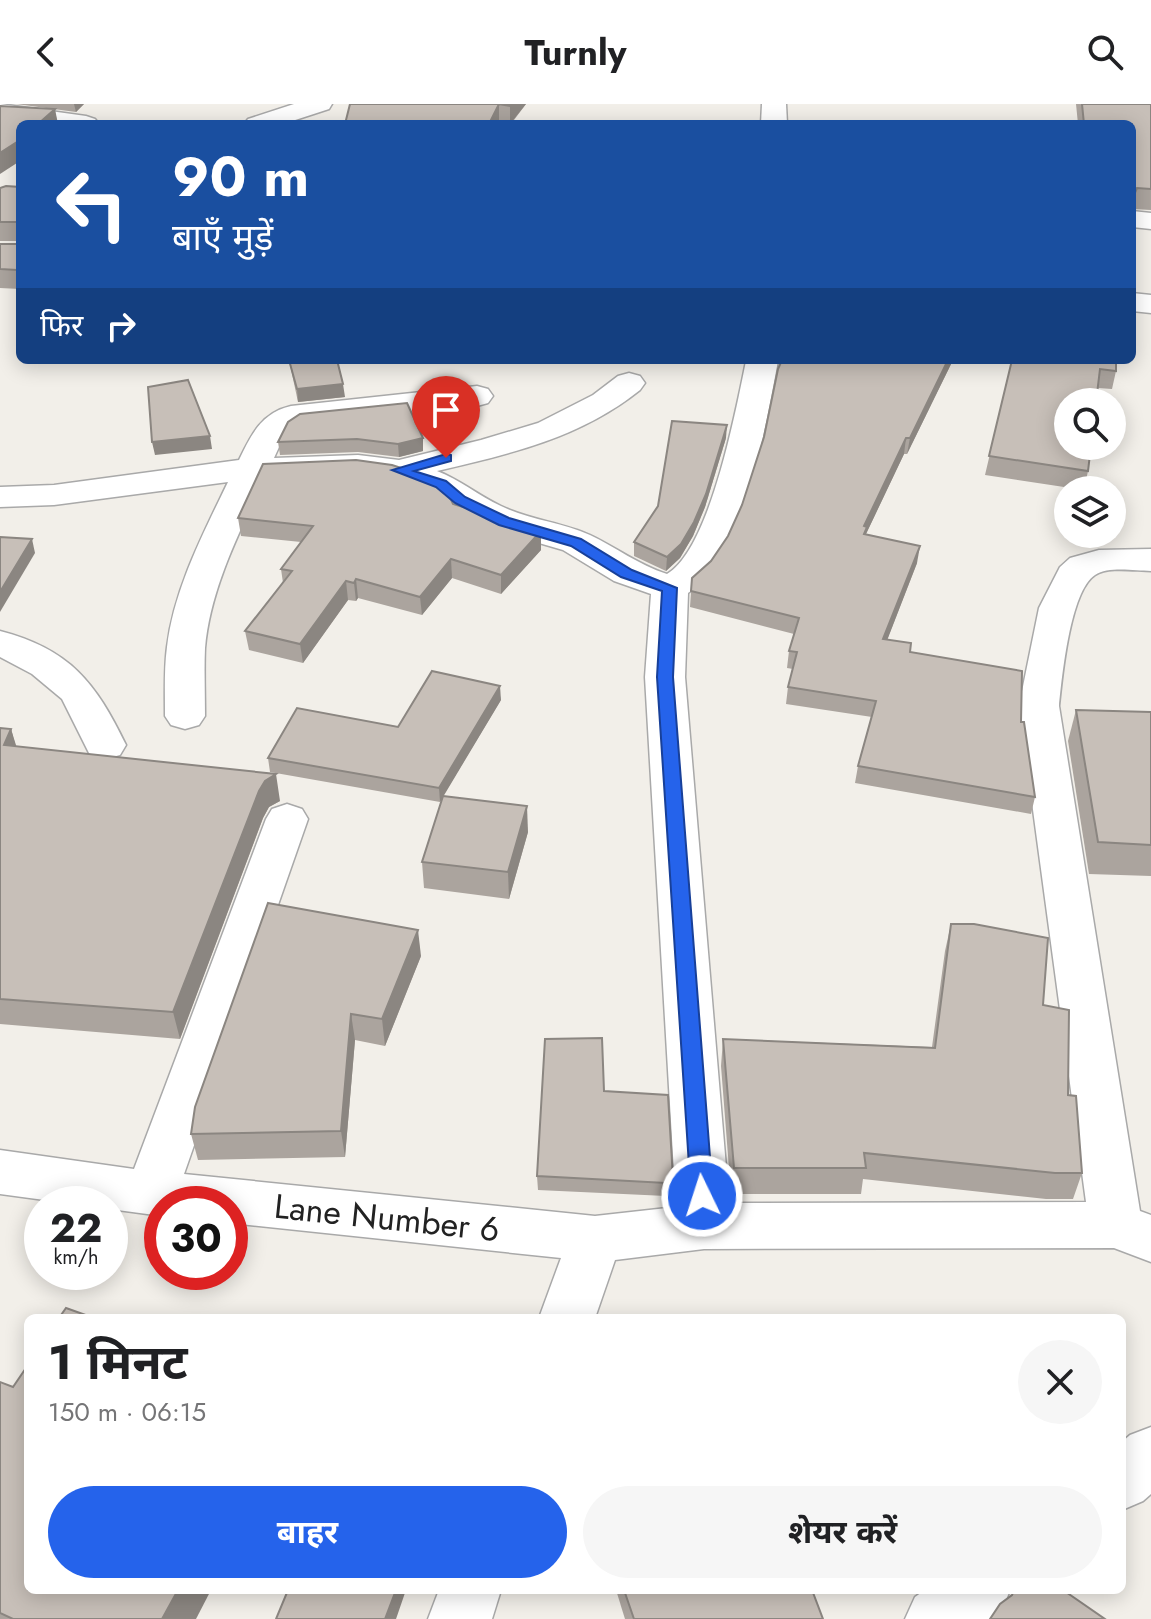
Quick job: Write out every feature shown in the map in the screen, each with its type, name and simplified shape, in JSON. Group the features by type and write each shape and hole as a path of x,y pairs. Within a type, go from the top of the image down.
{"street":[{"path":"270,120 320,104"},
{"path":"0,112 57,120"},
{"path":"0,497 54,495 252,469 358,465 399,470 441,484 460,500 504,521 576,542 627,573 670,588 685,583 733,491 749,433 761,364"},
{"path":"399,470 569,423 610,400 629,383"},
{"path":"185,716 186,646 198,594 221,533 270,431 291,416 477,396"},
{"path":"1134,1232 1039,706 1046,653 1069,580 1081,567 1105,560 1151,560"},
{"path":"670,588 665,677 704,1226"},
{"path":"0,643 35,661 82,697 105,745"},
{"path":"154,1186 287,819"},
{"name":"Lane Number 6","path":"0,1172 144,1192"},
{"name":"Lane Number 6","path":"248,1203 595,1239 704,1226 1134,1232"},
{"path":"568,1314 595,1239"},
{"path":"1126,1477 1151,1455"},
{"path":"460,1619 469,1594"},
{"path":"937,1619 973,1594"}],"building":[{"path":"350,104 499,104 491,120 346,120"},
{"path":"1082,104 1151,104 1151,189 1136,190 1136,120 1084,120"},
{"path":"0,106 55,109 43,120 16,120 16,143 0,153"},
{"path":"16,187 16,222 0,222 0,188"},
{"path":"0,244 16,244 16,270 0,269"},
{"path":"290,364 338,364 343,384 297,389"},
{"path":"780,364 946,364 864,526 867,527 864,534 920,546 883,639 911,643 910,652 1022,671 1021,722 1024,722 1035,797 858,766 876,701 788,687 797,652 789,651 799,618 691,591 692,578 711,561 728,536 742,505 764,437"},
{"path":"1011,364 1116,364 1116,371 1100,369 1098,388 1054,388 1054,460 1089,460 1088,471 989,456"},
{"path":"188,380 210,436 152,442 148,387"},
{"path":"407,403 423,438 398,444 357,439 278,442 288,422 300,414"},
{"path":"672,421 727,425 694,522 681,544 667,557 634,542 658,506"},
{"path":"356,460 392,465 426,476 448,493 453,504 541,531 501,575 451,559 420,597 356,579 354,583 346,581 300,644 245,631 292,571 281,569 313,526 238,518 263,464"},
{"path":"0,537 32,539 0,592"},
{"path":"432,671 500,686 439,788 268,758 297,708 398,727"},
{"path":"1076,710 1151,712 1151,845 1098,842"},
{"path":"0,728 11,729 4,745 276,774 265,781 259,791 173,1012 0,999"},
{"path":"443,796 527,806 508,872 422,862"},
{"path":"268,903 418,930 382,1019 351,1014 341,1131 191,1134 195,1107"},
{"path":"951,924 974,924 1048,938 1043,1005 1069,1010 1068,1095 1076,1096 1082,1173 1055,1173 864,1153 866,1168 734,1168 723,1039 935,1048"},
{"path":"602,1038 604,1091 668,1095 673,1179 667,1179 666,1183 537,1176 545,1039"},
{"path":"66,1308 83,1314 62,1314"},
{"path":"24,1371 24,1594 176,1594 162,1619 13,1619 0,1613 0,1382 13,1387"},
{"path":"286,1594 394,1594 385,1619 276,1619"},
{"path":"625,1594 814,1594 823,1619 634,1619"},
{"path":"1069,1594 1105,1619 990,1619 1000,1604 1012,1595"}],"route":[{"path":"446,458 399,470 441,484 478,510 576,542 627,573 670,588 665,677 702,1196"}]}
